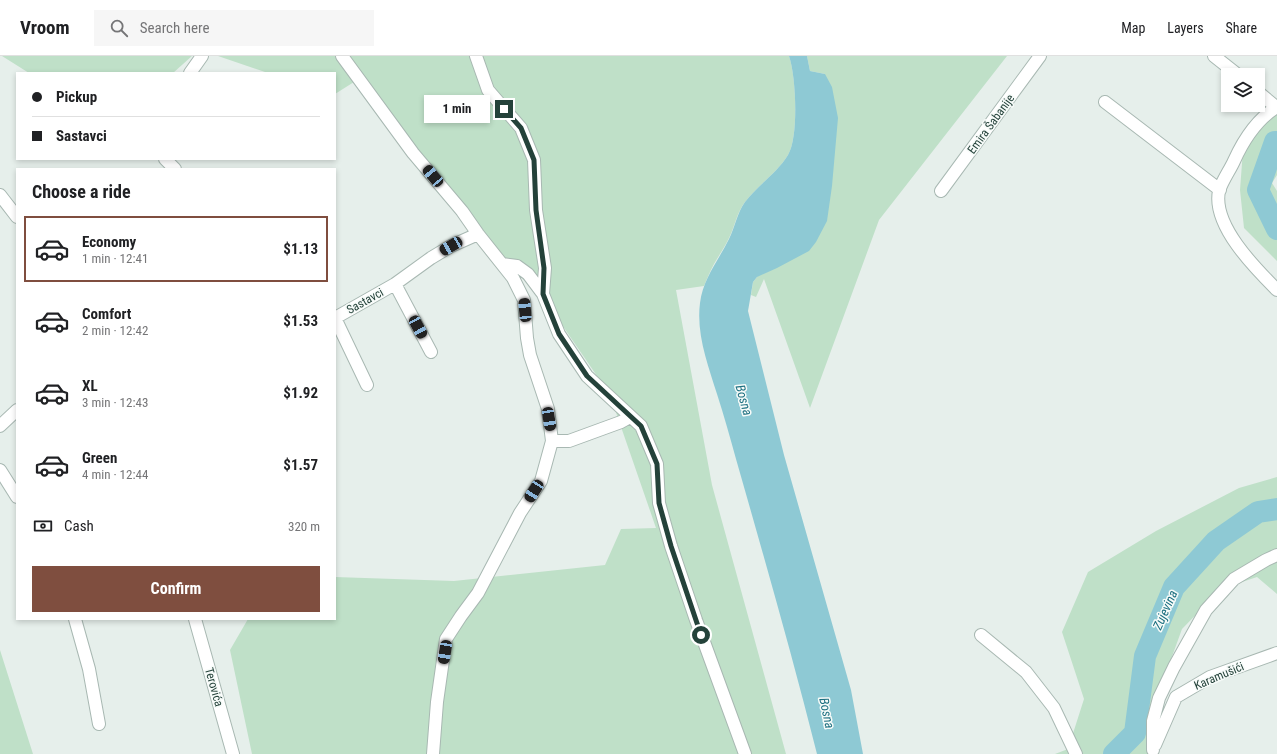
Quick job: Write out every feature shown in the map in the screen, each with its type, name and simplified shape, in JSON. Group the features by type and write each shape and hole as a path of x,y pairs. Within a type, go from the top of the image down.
{"street":[{"path":"191,72 202,56"},
{"path":"342,56 413,153 462,211 478,234 514,278 524,300 530,355 548,409 552,441 541,480 520,513 478,594 446,639 437,702 433,754"},
{"path":"476,56 488,90 521,128 534,160 536,210 544,268 543,294"},
{"name":"Emira Šabanije","path":"941,191 1040,56"},
{"path":"1214,56 1229,68"},
{"path":"1265,98 1277,107 1254,126 1241,146 1220,190 1219,204 1224,222 1232,237 1255,269 1277,290"},
{"path":"1105,102 1220,190"},
{"path":"166,160 174,168"},
{"path":"0,195 16,216"},
{"name":"Sastavci","path":"336,317 395,284 431,258 451,246 478,234"},
{"path":"502,264 517,266 528,274 543,294 559,334 587,376 641,426 657,464 659,503 671,546 696,620 745,754"},
{"name":"Sastavci","path":"395,284 431,352"},
{"name":"Sastavci","path":"336,320 367,385"},
{"path":"0,426 16,411"},
{"path":"552,441 569,441 621,422 630,417"},
{"path":"0,470 16,495"},
{"path":"1152,752 1153,721 1159,698 1174,666 1206,610 1234,579 1277,555"},
{"path":"75,620 89,669 99,724"},
{"name":"Terovića","path":"195,620 233,754"},
{"path":"982,635 1026,672 1054,708 1076,754"},
{"name":"Karamušići","path":"1152,752 1176,697 1210,677 1277,653"}],"green space":[{"path":"2,56 192,56 174,72 27,72"},
{"path":"218,56 789,56 795,91 795,121 794,135 788,155 778,168 742,206 731,233 704,286 676,290 712,485 786,754 252,754 230,650 247,620 336,620 336,577 454,581 605,565 621,529 656,528 610,395 560,322 354,82 336,93 336,72 265,72"},
{"path":"807,56 1007,56 879,220 810,408 764,279 756,297 751,295 753,282 757,277 825,74 810,71"},
{"path":"1277,112 1277,175 1272,183 1277,191 1277,261 1244,228 1240,190 1243,150 1268,115"},
{"path":"1277,477 1277,594 1257,577 1221,589 1182,629 1158,695 1156,754 1055,754 1068,749 1084,699 1062,632 1088,572 1156,531 1239,488"},
{"path":"0,650 33,754 0,754"}],"water":[{"name":"Bosna","path":"789,56 807,56 810,71 825,74 832,87 838,118 832,186 827,221 816,242 809,251 757,277 753,282 748,311 784,455 851,690 863,754 817,754 798,680 701,338 699,315 704,286 729,239 745,202 784,161 791,146 794,135 795,91"}],"waterway":[{"name":"Zujevina","path":"1277,142 1275,142 1258,190 1277,229"},
{"name":"Zujevina","path":"1114,754 1135,733 1145,656 1174,587 1216,541 1258,512 1277,509"}],"route":[{"path":"504,109 521,128 534,160 536,210 544,268 543,294 559,334 587,376 641,426 657,464 659,503 671,546 701,635"}]}
